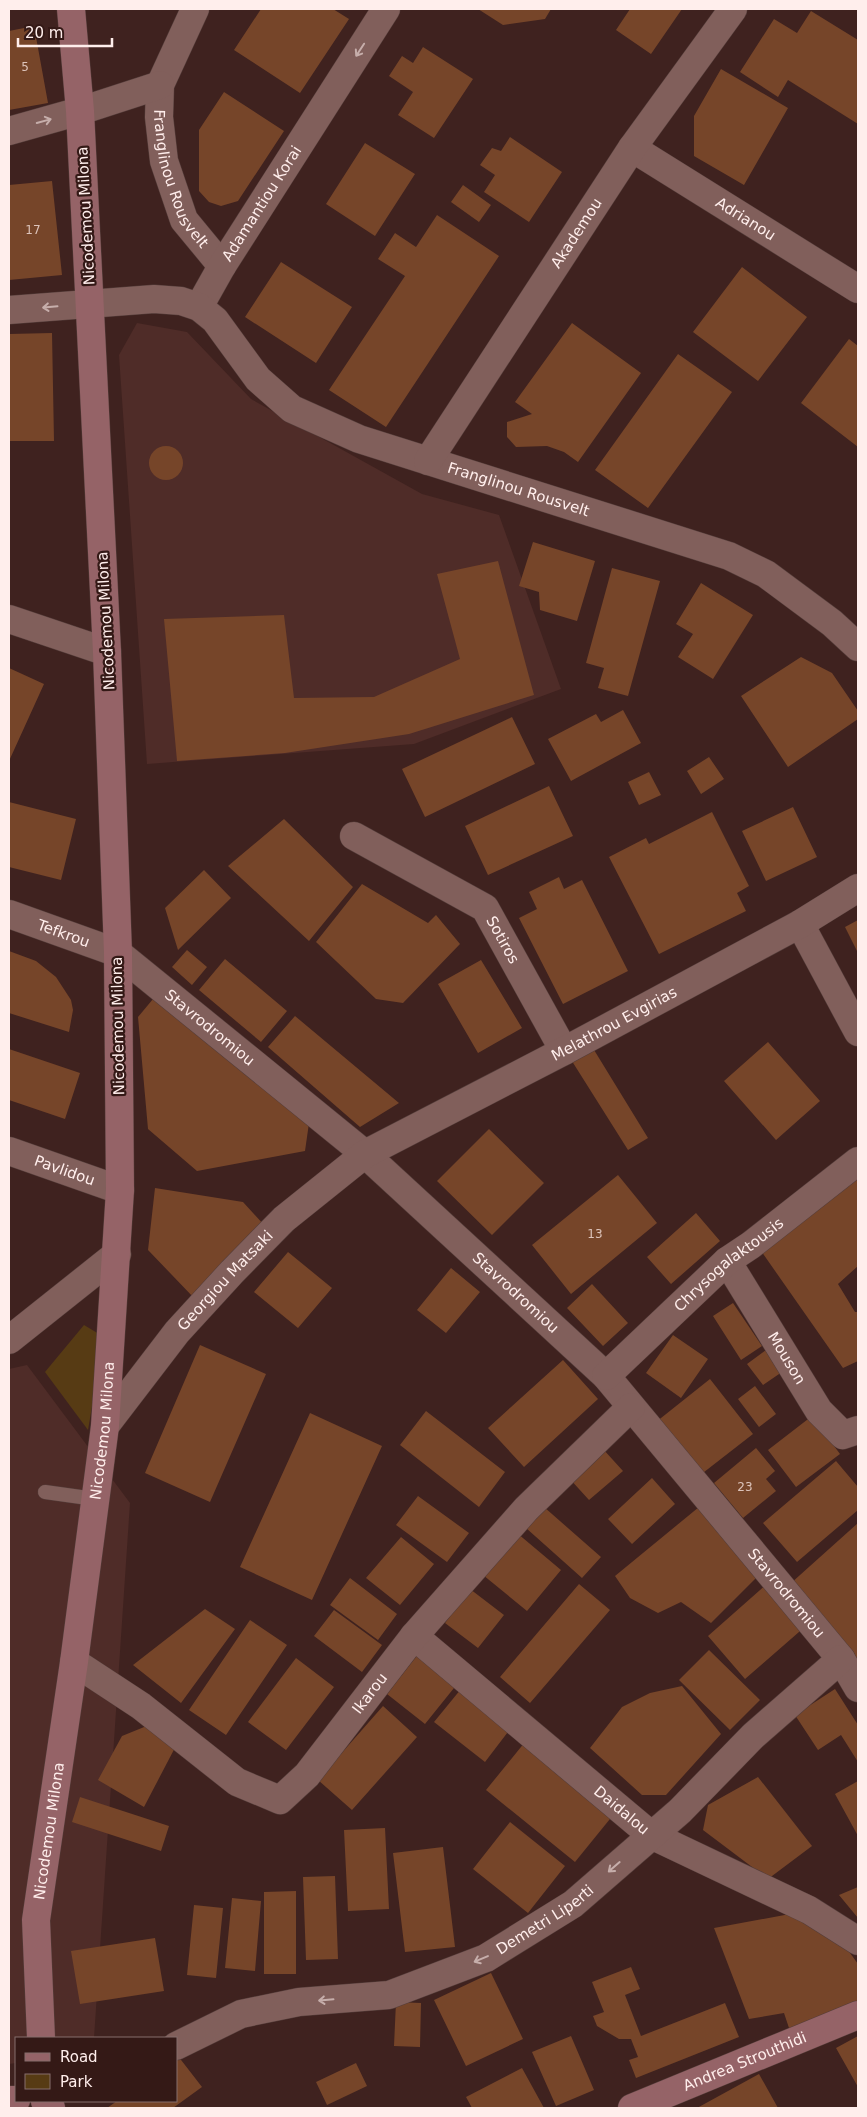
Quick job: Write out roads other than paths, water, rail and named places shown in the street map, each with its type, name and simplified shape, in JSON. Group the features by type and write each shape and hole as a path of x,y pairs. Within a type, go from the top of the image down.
{"main road":[{"name":"Nicodemou Milona","path":"42,2037 36,1920 74,1662 105,1426 120,1190 118,953 107,652 80,111 72,9"},
{"name":"Andrea Strouthidi","path":"646,2106 858,2015"}],"street":[{"path":"9,131 80,111 160,85 195,9"},
{"name":"Adamantiou Korai","path":"199,307 222,266 386,9"},
{"name":"Akademou","path":"428,461 632,148 733,9"},
{"name":"Franglinou Rousvelt","path":"160,85 159,117 164,162 184,220 222,266"},
{"name":"Adrianou","path":"632,148 858,289"},
{"path":"9,310 154,299 181,301 199,307"},
{"name":"Franglinou Rousvelt","path":"199,307 221,327 258,379 292,409 343,433 729,556 766,574 832,623 858,647"},
{"path":"9,619 107,652"},
{"name":"Sotiros","path":"354,836 485,908 564,1051"},
{"name":"Melathrou Evgirias","path":"365,1154 564,1051 800,924 858,888"},
{"name":"Tefkrou","path":"9,914 118,953"},
{"path":"800,924 858,1032"},
{"name":"Stavrodromiou","path":"118,953 365,1154 606,1376 841,1659 858,1688"},
{"name":"Pavlidou","path":"9,1151 120,1190"},
{"name":"Georgiou Matsaki","path":"105,1426 177,1332 232,1272 284,1219 365,1154"},
{"name":"Chrysogalaktousis","path":"606,1376 727,1261 751,1245 858,1161"},
{"path":"9,1340 117,1254"},
{"name":"Mouson","path":"727,1261 819,1412 842,1435 858,1430"},
{"name":"Ikarou","path":"74,1662 141,1706 237,1782 280,1800 308,1775 414,1636 526,1509 630,1407"},
{"name":"Daidalou","path":"414,1636 651,1835 809,1910 858,1941"},
{"name":"Demetri Liperti","path":"178,2045 240,2014 299,2002 389,1995 486,1958 573,1904 680,1811 753,1736 841,1659"}],"lane":[{"path":"45,1492 96,1499"}]}
